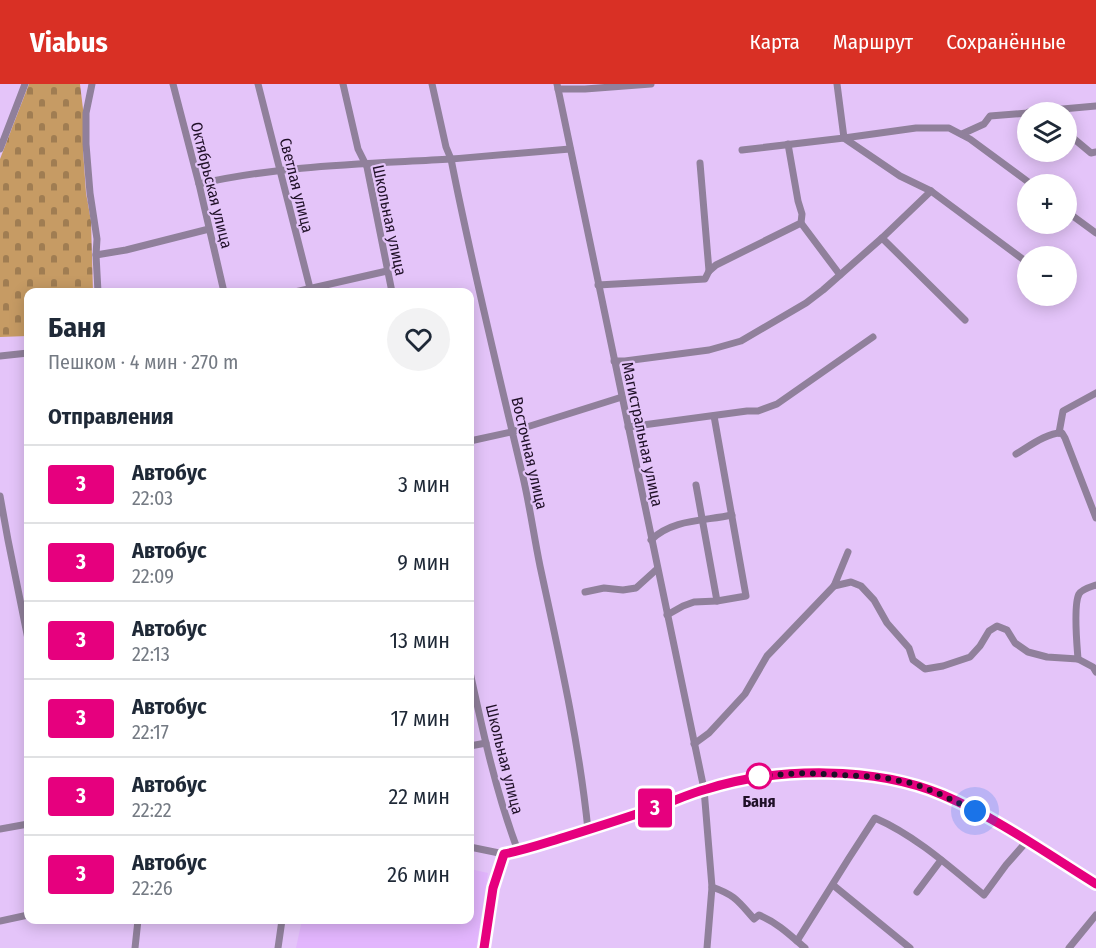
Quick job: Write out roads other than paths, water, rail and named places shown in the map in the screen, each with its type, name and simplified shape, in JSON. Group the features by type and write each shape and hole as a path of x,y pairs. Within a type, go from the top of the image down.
{"street":[{"path":"0,149 25,84"},
{"path":"92,84 86,113 86,144 97,239 98,288"},
{"name":"Октябрьская улица","path":"173,84 223,288"},
{"name":"Светлая улица","path":"258,84 309,288"},
{"name":"Школьная улица","path":"343,84 358,149 367,167 391,288"},
{"name":"Восточная улица","path":"432,84 446,147 451,159 469,252 524,480 533,534 562,663 588,830"},
{"path":"557,87 585,89 651,84"},
{"path":"837,84 844,138 900,176 931,191 1017,255"},
{"name":"Магистральная улица","path":"557,87 704,789 712,887 707,948"},
{"path":"1077,108 1096,106"},
{"path":"962,134 984,124 990,116 1017,114"},
{"path":"742,150 916,128 949,128 962,134 1017,174"},
{"path":"1077,142 1090,153 1096,153"},
{"path":"788,144 802,214 801,223 840,275"},
{"path":"199,184 280,171 570,149"},
{"path":"700,163 710,271"},
{"path":"614,361 709,350 741,341 806,303 882,238 931,191"},
{"path":"1077,219 1096,233"},
{"path":"598,285 705,279 716,265 801,223"},
{"path":"96,255 126,250 209,229"},
{"path":"882,238 964,320"},
{"path":"322,288 387,271"},
{"path":"628,428 758,411 777,404 873,337"},
{"path":"0,356 24,353"},
{"path":"1059,433 1063,411 1096,393"},
{"path":"474,440 511,432 622,397"},
{"path":"667,615 694,602 746,596 714,416"},
{"path":"1016,454 1048,436 1062,433 1096,518"},
{"path":"696,485 717,601"},
{"path":"0,496 4,541 24,623"},
{"path":"651,540 674,525 732,515"},
{"path":"694,744 709,733 745,694 767,656 834,586 848,552"},
{"path":"585,592 604,588 631,589 640,585 657,569"},
{"path":"834,586 851,582 861,586 874,600 887,623 909,648 913,660 925,669 970,657 989,631 997,626 1007,630 1015,643 1028,652 1047,657 1078,659 1093,667 1096,672"},
{"path":"1078,659 1076,605 1078,595 1082,590 1096,585"},
{"name":"Школьная улица","path":"474,690 507,822 518,851"},
{"path":"474,745 486,743"},
{"path":"474,848 504,854 518,851 650,810 704,789 743,779 779,774 881,777 907,782 960,803 1028,840 1096,884"},
{"path":"797,941 875,818 890,824 918,842 984,895 1028,840"},
{"path":"0,830 24,825"},
{"path":"486,948 493,888 504,854"},
{"path":"917,892 941,860"},
{"path":"833,885 910,948"},
{"path":"712,887 735,897 754,919 759,915 788,931 805,948"},
{"path":"1069,948 1096,915"},
{"path":"0,921 24,916"},
{"path":"135,948 138,924"},
{"path":"278,948 281,924"}],"place":[{"name":"Баня","path":"759,776"}]}
